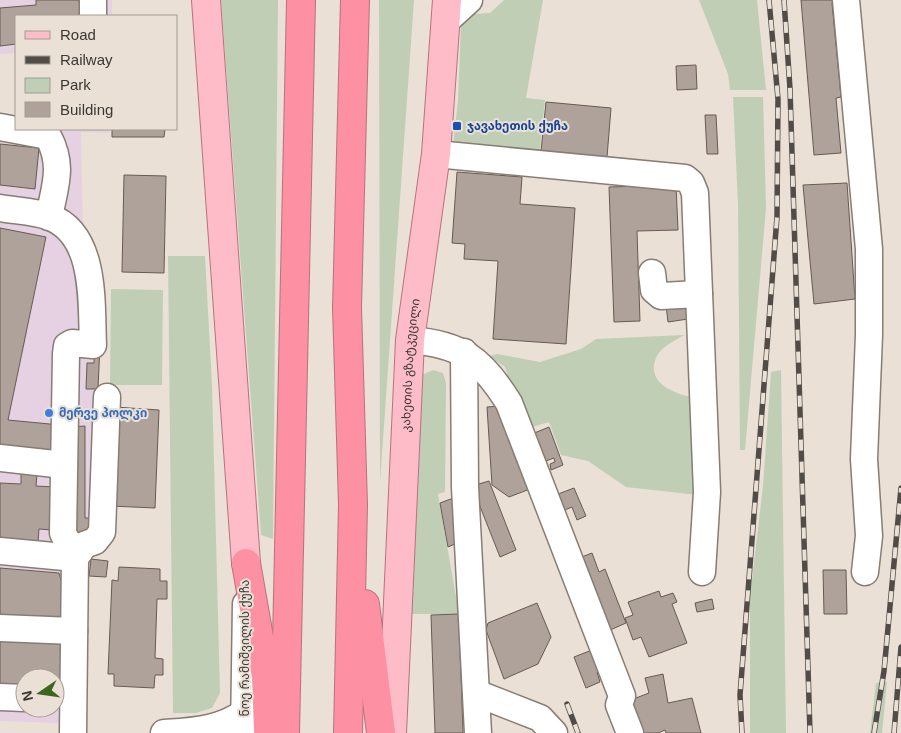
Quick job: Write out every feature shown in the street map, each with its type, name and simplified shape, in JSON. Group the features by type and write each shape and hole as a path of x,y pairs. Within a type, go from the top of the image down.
{"highway":[{"path":"285,733 301,0"},
{"path":"348,733 353,505 347,307 355,0"},
{"path":"353,505 390,732"},
{"path":"246,563 266,676 268,733"}],"main road":[{"path":"206,0 246,563"},
{"name":"კახეთის გზატკეცილი","path":"390,732 410,340 436,154 446,10"}],"street":[{"path":"92,0 93,15"},
{"path":"446,10 469,0"},
{"path":"846,0 869,249 869,335 864,459 869,536 865,572"},
{"path":"0,127 15,130"},
{"path":"16,130 48,136 56,150 59,163 49,217"},
{"path":"436,154 685,178 691,184 695,193 707,492 702,572"},
{"path":"0,208 49,217 64,224 81,246 89,276 93,345 72,343 68,346 63,532 67,541 78,555"},
{"path":"652,273 654,290 661,296 699,294"},
{"path":"410,340 436,342 464,352 494,378 509,403 622,696 619,705 630,733"},
{"path":"684,367 701,347"},
{"path":"464,352 465,487 478,733"},
{"path":"65,692 74,631 78,555 84,544 95,541 102,532 108,397"},
{"path":"0,458 64,465"},
{"path":"0,551 78,555"},
{"name":"ნოე რამიშვილის ქუჩა","path":"245,723 246,563"},
{"path":"0,628 74,631"},
{"path":"476,692 540,718 554,733"},
{"path":"0,697 15,698"},
{"path":"65,703 73,733"},
{"path":"164,733 216,727 232,722 245,723"}],"shaded area":[{"path":"0,0 112,0 112,15 15,15 15,53 0,54"},
{"name":"მერვე პოლკი","path":"0,129 109,130 109,133 81,132 83,235 102,290 94,537 83,537 81,724 0,721"}],"green space":[{"path":"221,0 278,0 273,539 261,535"},
{"path":"379,0 414,0 380,482"},
{"path":"462,0 478,0 476,14 490,13 504,0 543,0 526,98 545,100 539,157 453,146 458,100"},
{"path":"699,0 757,0 766,90 730,90 728,74"},
{"path":"733,97 763,97 766,208 745,450 740,450 738,204"},
{"path":"168,256 205,256 212,385 220,693 212,708 196,713 173,713"},
{"path":"111,289 163,290 162,385 110,385"},
{"path":"684,335 659,353 654,365 654,373 657,379 669,389 693,397 698,495 626,487 588,461 561,455 549,422 525,429 505,367 489,356 497,354 540,362 581,349 596,339"},
{"path":"433,370 443,373 446,383 445,492 438,494 459,614 405,614 422,375"},
{"path":"781,370 786,733 750,733 750,597 763,486 771,372"},
{"path":"887,682 882,733 870,733 876,683"}],"building":[{"path":"36,0 79,0 81,15 15,15 15,44 0,46 0,8 36,5"},
{"path":"801,0 837,0 837,3 832,3 841,97 836,98 841,153 814,155"},
{"path":"696,65 697,89 677,90 676,66"},
{"path":"546,102 611,108 607,157 541,151"},
{"path":"705,115 716,115 718,154 707,154"},
{"path":"112,130 165,130 164,137 112,137"},
{"path":"0,144 39,148 35,189 0,185"},
{"path":"457,172 522,177 520,204 575,208 566,344 493,339 498,261 464,259 465,244 452,243"},
{"path":"124,175 166,176 164,273 122,272"},
{"path":"847,183 855,299 814,304 803,185"},
{"path":"676,185 678,230 637,231 640,321 614,322 609,187"},
{"path":"0,228 46,237 8,420 60,425 61,451 0,445"},
{"path":"686,303 688,319 668,322 666,305"},
{"path":"96,321 101,321 98,389 86,389 87,363 94,363"},
{"path":"501,406 530,489 509,497 492,485 487,407"},
{"path":"115,407 159,410 155,508 111,506"},
{"path":"85,426 85,518 91,518 91,533 70,533 70,427"},
{"path":"549,427 563,465 551,470 550,464 555,462 554,458 543,462 532,434"},
{"path":"21,473 37,474 36,486 54,487 52,530 39,529 38,543 0,539 0,483 21,484"},
{"path":"489,481 516,550 500,557 472,486"},
{"path":"574,488 586,516 577,520 572,507 560,512 553,496"},
{"path":"456,497 457,543 448,547 440,503"},
{"path":"592,553 599,572 605,569 626,623 608,631 579,558"},
{"path":"91,559 108,561 106,577 89,576"},
{"path":"119,567 160,569 160,581 167,581 167,599 157,599 155,658 163,659 163,675 155,675 154,688 114,686 114,674 108,674 112,580 118,581"},
{"path":"0,568 59,573 66,597 64,623 0,617"},
{"path":"823,570 846,570 847,614 824,614"},
{"path":"659,591 661,597 673,593 677,602 672,604 687,643 649,657 641,637 633,640 625,618 633,615 628,602"},
{"path":"712,599 714,609 697,612 695,603"},
{"path":"537,603 551,637 538,664 504,679 486,630 488,623"},
{"path":"459,614 463,733 435,733 431,615"},
{"path":"65,634 64,668 15,668 15,687 0,686 0,638"},
{"path":"592,650 600,671 597,672 600,682 586,688 574,657"},
{"path":"663,674 668,703 692,698 701,733 666,733 665,730 658,733 635,733 623,703 649,693 645,678"}],"railway":[{"path":"742,733 740,695 777,217 778,99 769,0"},
{"path":"784,0 790,89 810,733"},
{"path":"874,733 884,671 901,488"},
{"path":"894,733 901,647"},
{"path":"567,704 578,733"}],"place":[{"name":"ჯავახეთის ქუჩა","path":"457,126"},
{"name":"მერვე პოლკი","path":"49,413"}]}
